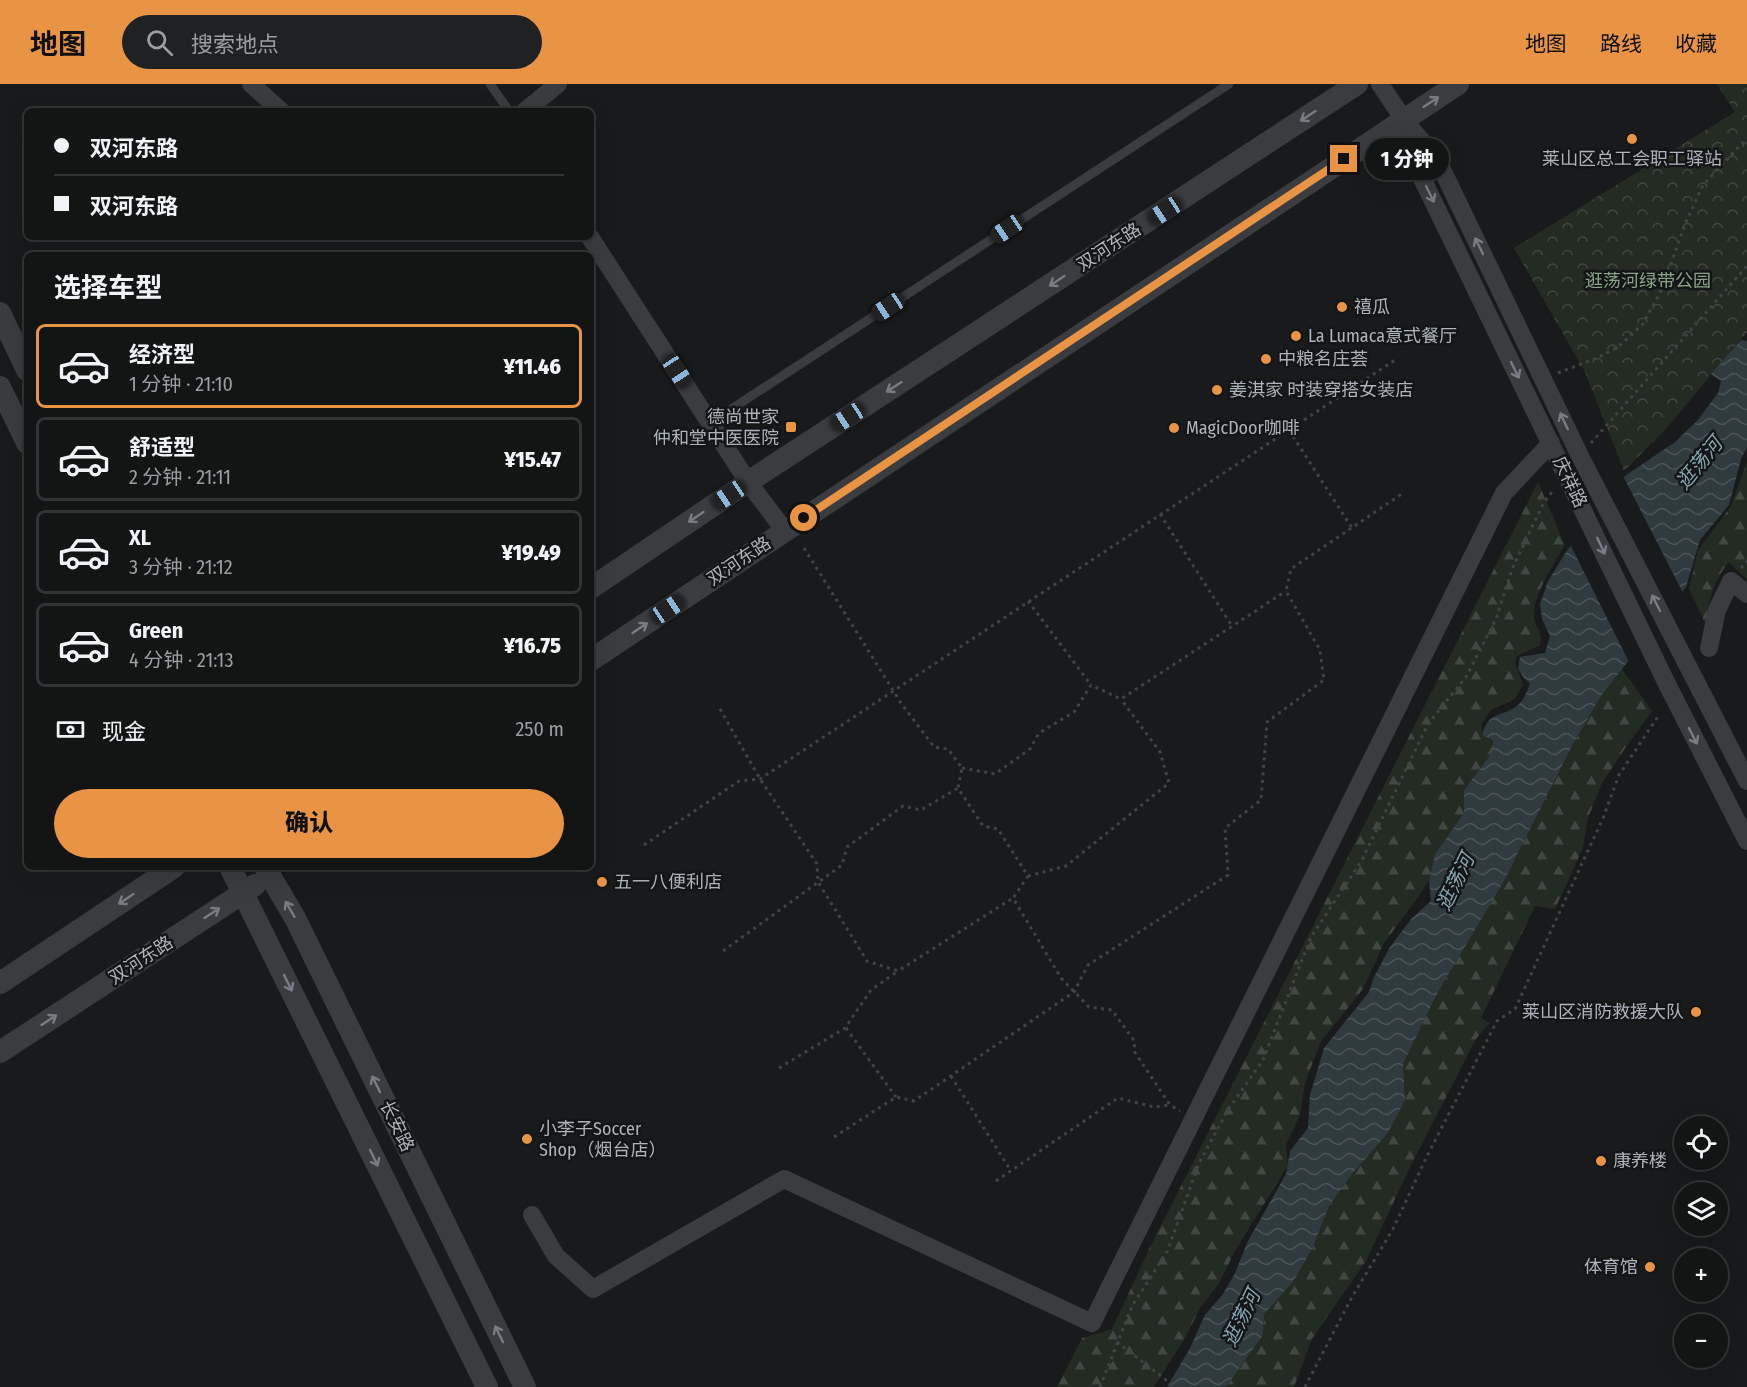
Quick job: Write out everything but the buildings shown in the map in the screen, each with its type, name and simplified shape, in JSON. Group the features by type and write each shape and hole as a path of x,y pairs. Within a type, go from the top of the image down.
{"street":[{"path":"251,84 278,108"},
{"path":"529,108 558,84"},
{"name":"双河东路","path":"594,586 748,482 1357,84"},
{"name":"庆祥路","path":"1380,84 1404,120 1437,159 1580,456 1747,781"},
{"name":"双河东路","path":"594,658 1458,84"},
{"name":"庆祥路","path":"1404,120 1418,170 1667,684 1747,841"},
{"path":"592,240 748,482 784,531"},
{"path":"0,314 24,364"},
{"path":"0,387 24,438"},
{"path":"532,1215 556,1256 593,1289 784,1179 1092,1323 1504,493 1551,443"},
{"path":"1709,648 1718,610 1731,581 1747,594"},
{"path":"0,983 170,870"},
{"name":"长安路","path":"232,870 487,1387"},
{"name":"双河东路","path":"0,1052 243,892 272,870"},
{"name":"长安路","path":"272,870 525,1387"}],"lane":[{"path":"490,84 507,108"},
{"path":"710,423 1229,84"}],"path":[{"path":"1544,381 1618,347 1643,324 1661,291 1702,185 1747,138"},
{"path":"1580,456 1747,266"},
{"path":"644,845 739,781 760,779 1398,358"},
{"path":"1289,430 1352,528"},
{"path":"1100,1387 1132,1306 1167,1252 1199,1163 1228,1110 1263,1060 1311,937 1362,860 1428,724 1466,677 1496,619 1512,569 1543,504 1565,472"},
{"path":"845,1028 896,1097 914,1101 1074,992 1088,965 1228,875 1225,828 1261,800 1267,722 1324,680 1320,650 1286,591 1291,569 1403,493"},
{"path":"1160,514 1232,626"},
{"path":"804,548 893,690 934,747 948,749 962,768 995,774 1030,749 1039,733 1074,712 1091,685"},
{"path":"1121,699 1286,591"},
{"path":"779,1068 845,1028 871,990 1013,898 1028,876 1066,866 1169,783 1160,752 1121,699 1091,685 1028,601"},
{"path":"720,709 760,779 817,864 818,882 867,961 898,971"},
{"path":"1305,1387 1352,1297 1393,1229 1427,1156 1497,1021 1515,1009 1603,818 1619,775 1659,715"},
{"path":"962,768 958,788 983,826 998,829 1028,876"},
{"path":"723,951 842,865 847,847 903,806 921,810 958,788"},
{"path":"1013,898 1061,978 1089,1007 1112,1010 1135,1042 1134,1052 1170,1105 1194,1118"},
{"path":"951,1076 1011,1171"},
{"path":"834,1137 896,1097"},
{"path":"996,1181 1118,1098 1154,1107 1170,1105"},
{"path":"1118,1342 1175,1387"}],"green space":[{"name":"逛荡河绿带公园","path":"1717,84 1747,84 1747,332 1666,429 1624,471 1585,372 1514,248 1735,112"},
{"path":"1747,461 1747,580 1729,562 1719,576 1713,592 1706,625 1689,589 1698,550 1731,506"},
{"path":"1538,482 1565,545 1536,600 1534,618 1540,633 1540,645 1517,656 1515,664 1523,684 1515,699 1491,710 1481,725 1483,735 1493,740 1493,751 1464,789 1464,813 1435,854 1430,878 1384,943 1363,989 1321,1041 1305,1083 1300,1115 1286,1145 1288,1165 1234,1253 1218,1285 1200,1308 1185,1338 1154,1387 1057,1387 1082,1338 1112,1329 1150,1247"},
{"path":"1622,669 1652,711 1602,783 1588,818 1583,848 1555,909 1535,906 1481,1018 1489,1023 1476,1039 1410,1167 1366,1261 1312,1339 1294,1387 1226,1387 1263,1335 1264,1314 1293,1282 1313,1247 1329,1206 1352,1174 1388,1133 1405,1100 1403,1064 1438,992 1504,881 1573,744 1601,696"}],"water":[{"name":"逛荡河","path":"1741,340 1747,341 1747,447 1741,459 1729,505 1700,540 1686,587 1601,696 1573,744 1504,881 1438,992 1403,1064 1405,1100 1388,1133 1352,1174 1329,1206 1313,1247 1293,1282 1264,1314 1263,1335 1226,1387 1167,1387 1190,1348 1205,1315 1223,1294 1235,1273 1248,1241 1286,1174 1290,1151 1308,1128 1310,1095 1324,1048 1369,992 1374,977 1390,947 1412,918 1431,901 1429,881 1435,854 1464,813 1464,790 1493,751 1493,740 1482,735 1485,727 1492,718 1518,705 1526,695 1530,683 1518,669 1520,657 1545,653 1550,636 1542,619 1540,604 1548,581 1566,552 1625,476 1675,442 1697,421 1718,393 1721,381 1711,374"}],"pier":[{"path":"1622,474 1684,595 1630,664 1569,542"}],"place":[{"name":"莱山区总工会职工驿站","path":"1632,139"},
{"name":"禧瓜","path":"1342,307"},
{"name":"La Lumaca意式餐厅","path":"1296,336"},
{"name":"中粮名庄荟","path":"1266,359"},
{"name":"姜淇家 时装穿搭女装店","path":"1217,390"},
{"name":"德尚世家 仲和堂中医医院","path":"791,427"},
{"name":"MagicDoor咖啡","path":"1174,428"},
{"name":"五一八便利店","path":"602,882"},
{"name":"莱山区消防救援大队","path":"1696,1012"},
{"name":"小李子Soccer Shop（烟台店）","path":"527,1139"},
{"name":"康养楼","path":"1601,1161"},
{"name":"体育馆","path":"1650,1267"}],"route":[{"path":"804,518 1344,159"}]}
